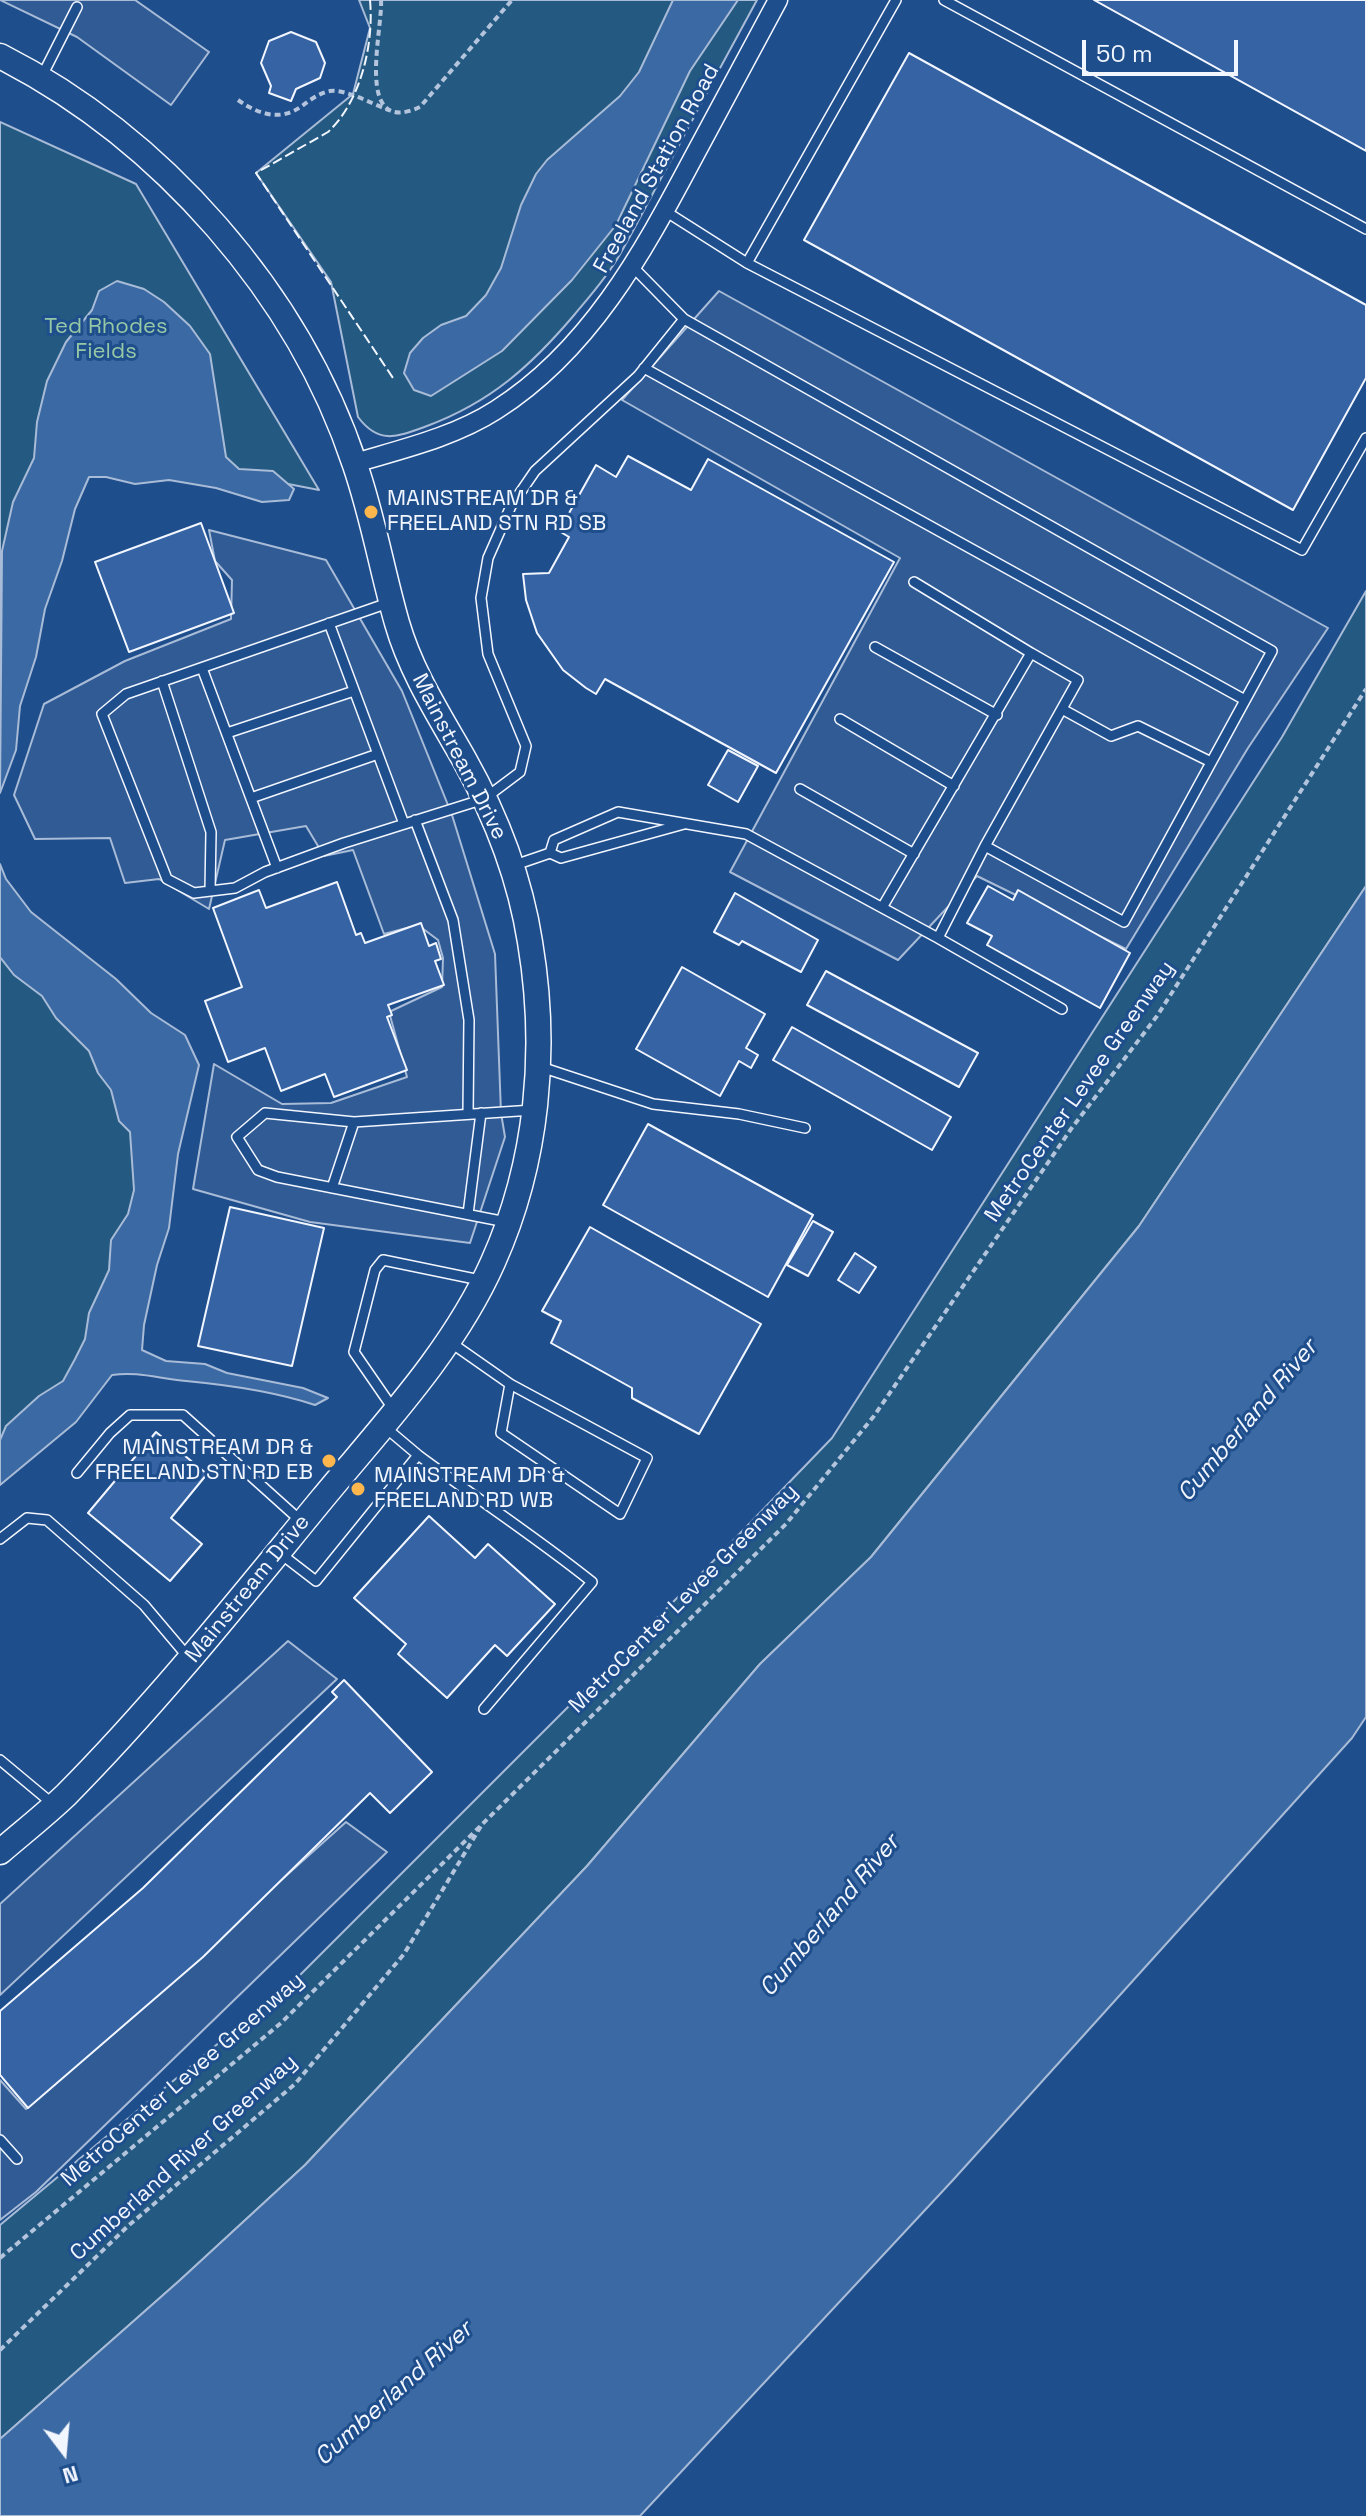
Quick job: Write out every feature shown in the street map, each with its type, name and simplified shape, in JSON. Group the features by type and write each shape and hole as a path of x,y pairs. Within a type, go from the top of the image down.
{"street":[{"name":"Freeland Station Road","path":"355,463 425,442 495,410 523,391 572,346 633,267 778,0"},
{"name":"Mainstream Drive","path":"0,56 41,78 102,120 154,165 248,266 292,330 321,383 355,463 401,637 416,675 484,799 512,866 532,953 539,1035 534,1110 522,1180 509,1223 483,1281 448,1340 191,1660 131,1727 54,1805 0,1852"}],"lane":[{"path":"747,263 896,0"},
{"path":"944,0 1366,229"},
{"path":"41,78 77,7"},
{"path":"665,211 747,263 1302,550 1366,438"},
{"path":"633,267 684,319 1272,651 1124,922 985,846"},
{"path":"391,602 126,694 102,714 167,879 194,893 235,888 277,868 484,799 520,772 526,746 488,654 481,598 488,558 511,506 535,471 644,368 684,319"},
{"path":"644,368 1245,700"},
{"path":"914,582 1078,680 985,846 938,938"},
{"path":"329,623 404,824"},
{"path":"875,647 997,715"},
{"path":"883,906 1031,653"},
{"path":"202,668 277,868"},
{"path":"162,681 211,832 210,891"},
{"path":"227,733 354,691"},
{"path":"1062,709 1111,736 1138,726 1211,762"},
{"path":"840,719 954,786"},
{"path":"251,798 378,754"},
{"path":"800,789 914,854"},
{"path":"550,853 554,840 618,812 746,834 883,906 1062,1009"},
{"path":"415,820 453,920 469,1020 468,1113"},
{"path":"512,866 550,853 561,858 684,824"},
{"path":"538,1066 653,1104 739,1114 805,1128"},
{"path":"509,1223 277,1177 258,1170 237,1137 265,1113 354,1122 534,1110"},
{"path":"468,1214 481,1113"},
{"path":"332,1188 354,1122"},
{"path":"483,1281 383,1260 375,1270 354,1352 388,1417 418,1455 496,1513 554,1551 592,1582 484,1709"},
{"path":"448,1340 510,1384 647,1458 620,1514 501,1433 510,1384"},
{"path":"77,1473 110,1433 130,1415 183,1415 302,1522"},
{"path":"278,1552 316,1581 418,1455"},
{"path":"0,1539 27,1518 47,1520 144,1605 191,1660"},
{"path":"0,1760 54,1805"},
{"path":"0,2140 17,2159"}],"path":[{"path":"381,0 375,83 378,100 391,110"},
{"path":"238,100 267,115 284,114 329,91 353,94 362,101 407,113 420,107 512,0"},
{"name":"MetroCenter Levee Greenway","path":"0,2258 281,2023 786,1524 874,1416 1071,1129 1157,1016 1366,689"},
{"name":"Cumberland River Greenway","path":"0,2350 128,2226 295,2084 404,1954 485,1820"}],"green space":[{"path":"359,0 757,0 619,256 575,314 526,366 490,394 427,426 389,436 373,432 358,417 331,282 256,173 353,94 370,28"},
{"name":"Ted Rhodes Fields","path":"0,122 136,184 319,490 88,445 0,699"},
{"path":"1366,591 1366,886 1139,1226 871,1557 760,1664 587,1866 305,2165 0,2439 0,2225 298,1977 696,1579 832,1438 1282,737"},
{"path":"0,890 169,1064 126,1319 0,1470"}],"shaded area":[{"path":"0,0 135,0 209,52 171,105 77,37"},
{"path":"719,291 1328,628 1248,748 1126,949 977,876 898,960 730,872 900,558 622,400"},
{"path":"209,530 326,560 402,691 452,815 495,954 501,1113 505,1137 470,1243 310,1222 193,1189 214,1064 282,1104 331,1103 407,1077 389,1012 442,987 443,958 438,940 418,925 384,934 353,850 324,856 306,826 225,840 209,909 159,879 125,883 110,838 35,839 14,795 44,704 125,661 231,619 232,580 215,561"},
{"path":"288,1641 337,1679 0,1995 0,1904"},
{"path":"346,1822 387,1852 36,2192 0,2220 0,2080 26,2109"}],"water":[{"path":"673,0 738,0 690,71 616,225 572,280 502,351 431,396 414,390 404,373 410,353 423,338 441,325 466,316 486,295 501,268 521,205 536,174 547,160 620,96 639,72"},
{"path":"117,281 144,289 164,302 190,326 210,354 226,457 239,469 273,471 294,489 289,500 262,502 216,488 169,480 135,484 106,477 89,477 75,509 62,561 45,609 36,657 20,706 16,750 0,793 2,551 13,502 34,458 37,422 47,381 66,342 92,310 99,291"},
{"path":"0,864 6,879 31,912 116,979 151,1013 185,1035 199,1065 178,1154 169,1228 157,1265 142,1350 166,1361 205,1364 227,1373 303,1388 328,1398 315,1405 235,1387 140,1375 112,1375 76,1422 0,1485 0,1440 6,1426 39,1396 63,1381 75,1359 85,1339 89,1313 109,1270 111,1240 128,1214 134,1190 130,1132 119,1121 111,1090 98,1073 89,1051 56,1018 42,996 14,975 0,957"},
{"name":"Cumberland River","path":"1366,886 1366,1717 1352,1738 953,2180 640,2516 0,2516 0,2439 305,2165 587,1866 760,1664 871,1557 1139,1226"}],"building":[{"path":"1094,0 1366,0 1366,151"},
{"path":"291,32 316,42 325,63 320,78 296,89 291,101 269,93 271,86 261,63 269,41"},
{"path":"909,53 1366,305 1366,378 1293,510 804,240"},
{"path":"628,456 691,490 708,459 894,562 776,773 605,679 596,694 563,670 537,633 526,600 523,574 549,573 569,537 559,531 596,465 616,477"},
{"path":"201,523 234,613 129,652 95,562"},
{"path":"728,750 758,766 738,802 708,785"},
{"path":"337,882 356,935 361,933 365,943 421,923 429,946 436,943 441,959 435,961 444,985 388,1005 392,1015 387,1017 407,1070 334,1097 325,1074 281,1091 265,1048 228,1062 205,1001 242,987 213,908 259,890 266,908"},
{"path":"988,886 1013,900 1018,890 1130,953 1100,1008 987,945 992,936 967,923"},
{"path":"735,893 818,940 801,972 742,941 739,945 714,932"},
{"path":"682,967 765,1014 746,1048 758,1055 751,1068 739,1061 720,1096 636,1049"},
{"path":"826,971 978,1053 959,1087 807,1005"},
{"path":"792,1027 951,1117 932,1150 773,1060"},
{"path":"648,1124 813,1215 768,1297 603,1205"},
{"path":"230,1207 324,1228 292,1366 198,1346"},
{"path":"813,1221 833,1232 808,1276 787,1265"},
{"path":"590,1227 761,1324 699,1434 632,1398 632,1388 551,1343 561,1321 542,1311"},
{"path":"855,1253 876,1267 859,1293 838,1280"},
{"path":"156,1432 207,1474 171,1518 202,1544 170,1581 88,1513"},
{"path":"429,1516 475,1558 488,1544 555,1604 507,1656 495,1645 447,1698 398,1654 406,1644 354,1598"},
{"path":"344,1680 432,1772 390,1813 370,1793 203,1957 28,2108 0,2075 0,2011 143,1888 337,1697 332,1692"}],"fence":[{"path":"370,0 367,53 349,104 328,132 256,173 393,378"}],"place":[{"name":"MAINSTREAM DR & FREELAND STN RD SB","path":"371,512"},
{"name":"MAINSTREAM DR & FREELAND STN RD EB","path":"329,1461"},
{"name":"MAINSTREAM DR & FREELAND RD WB","path":"358,1489"}]}
